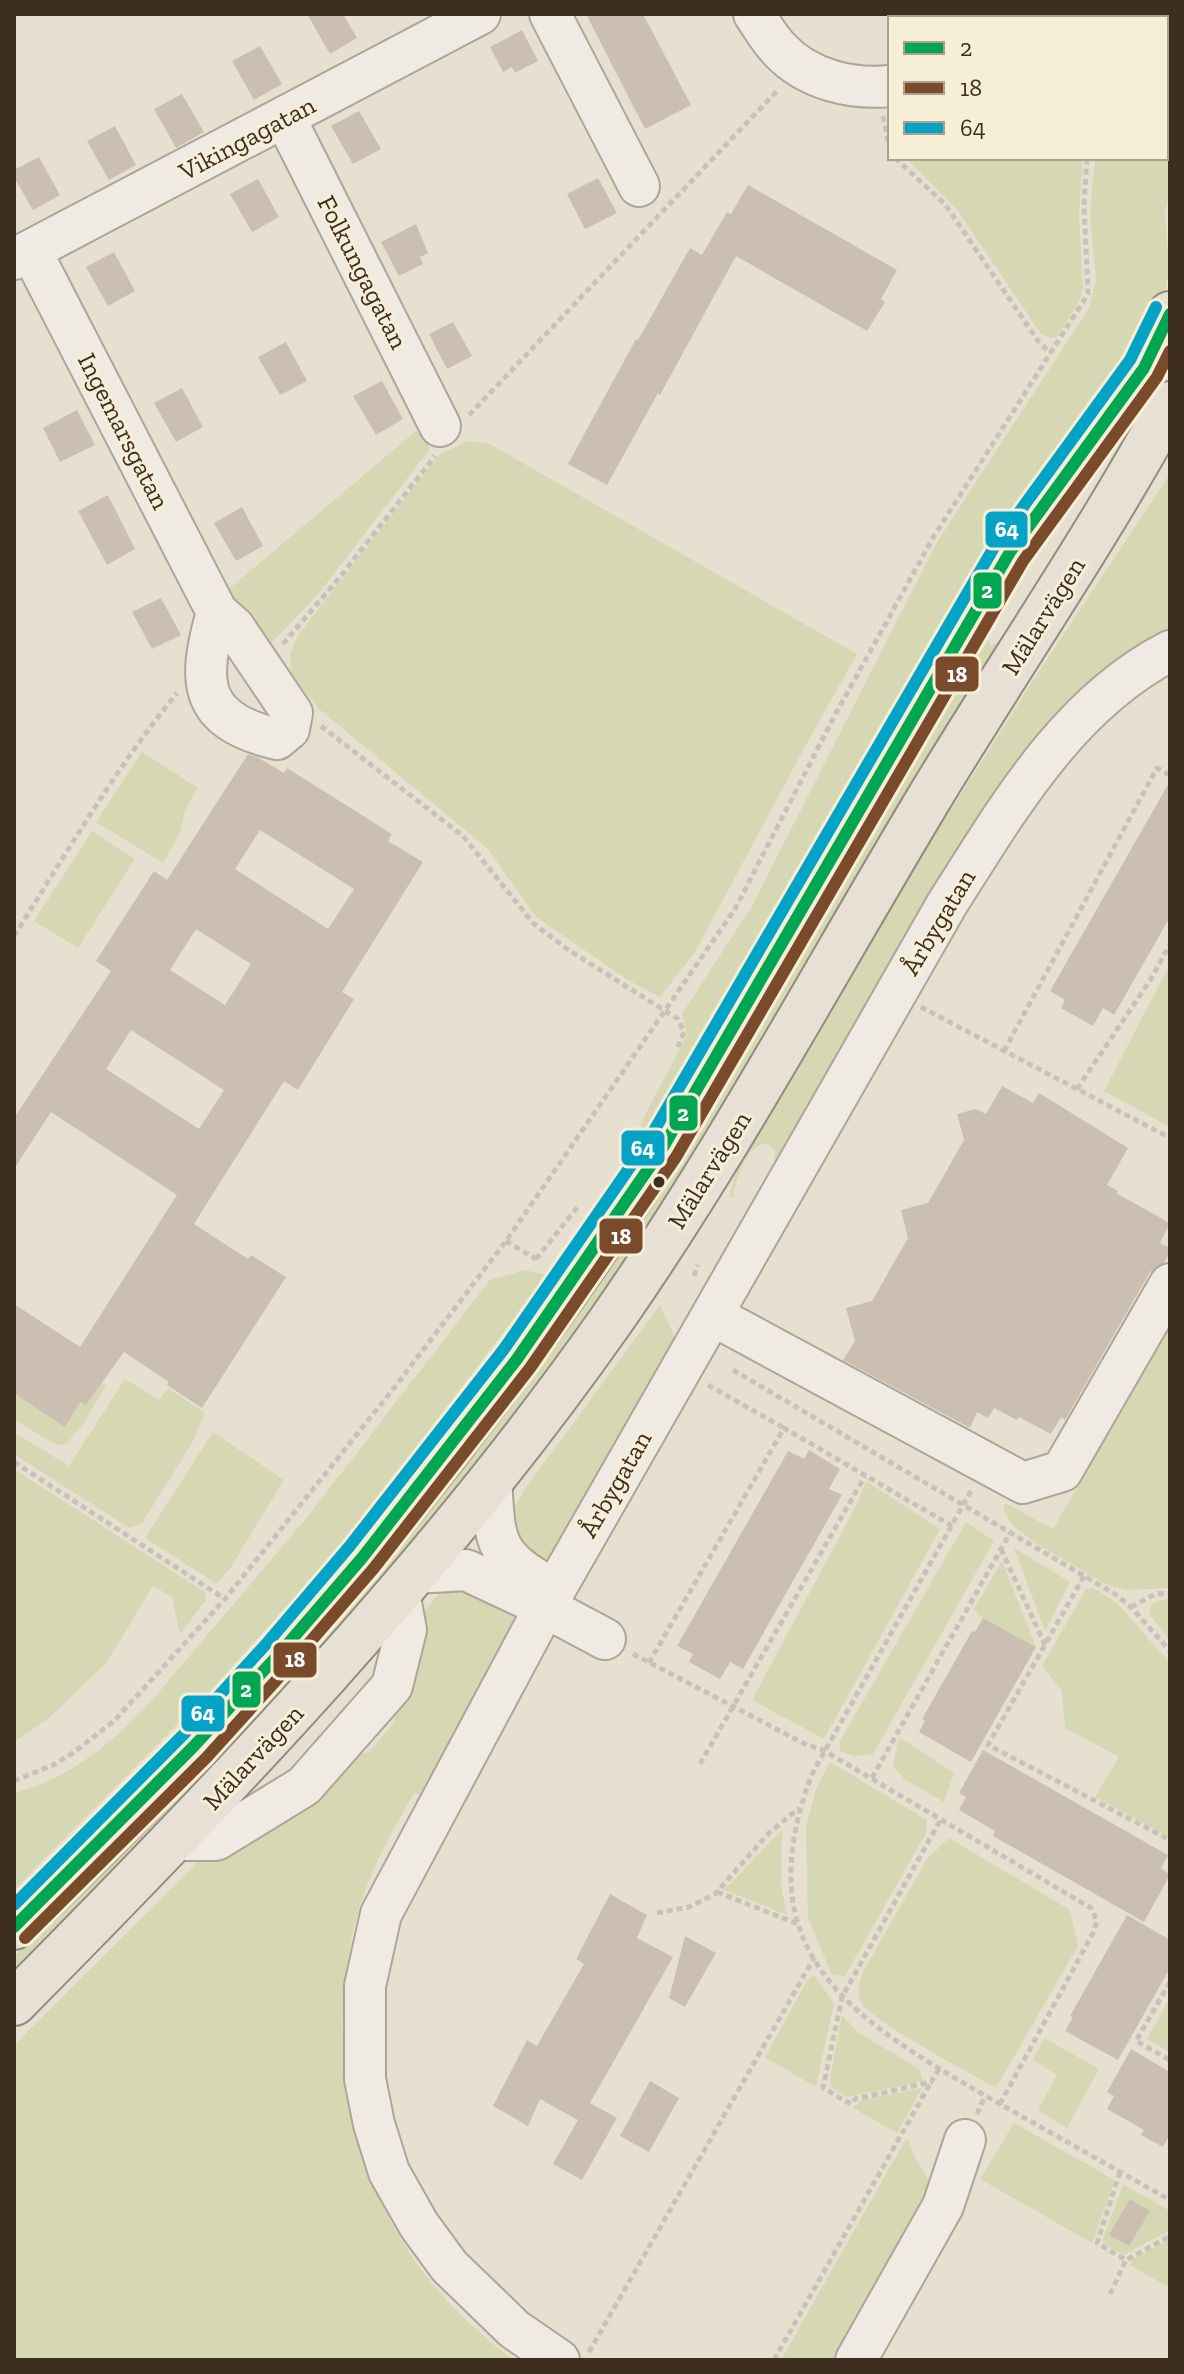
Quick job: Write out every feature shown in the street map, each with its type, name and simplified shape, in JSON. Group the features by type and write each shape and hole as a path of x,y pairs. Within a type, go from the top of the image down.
{"main road":[{"name":"Mälarvägen","path":"14,1927 117,1827 271,1665 421,1487 519,1358 662,1149 1010,552 1144,368 1170,314"},
{"name":"Mälarvägen","path":"14,2003 175,1840 314,1690 491,1478 595,1342 694,1196 932,794 1121,490 1170,404"},
{"path":"1121,490 1170,450"}],"street":[{"name":"Vikingagatan","path":"23,255 480,14"},
{"path":"550,14 639,186"},
{"path":"754,14 778,49 797,66 833,82 868,88 888,86"},
{"name":"Folkungagatan","path":"285,118 447,433"},
{"name":"Ingemarsgatan","path":"23,255 217,612 234,627 292,713"},
{"path":"217,612 206,662 207,694 220,711 253,734 277,739 289,729 292,713"},
{"name":"Årbygatan","path":"559,2360 514,2329 449,2266 419,2225 389,2172 374,2124 365,2079 365,1986 381,1914 550,1598 947,904 1014,799 1045,759 1102,698 1133,673 1170,651"},
{"path":"712,1315 1023,1483 1062,1471 1170,1284"},
{"path":"491,1478 495,1534 507,1559 550,1598 605,1639"},
{"path":"175,1840 216,1840 304,1786 392,1686 406,1630 407,1582 466,1570 550,1598"},
{"path":"856,2360 943,2206 965,2140"}],"path":[{"path":"259,662 278,650 340,577 447,433 778,91 797,66"},
{"path":"897,160 945,204 1038,341 1050,353"},
{"path":"14,1781 73,1753 115,1720 225,1599 394,1388 506,1241 735,909 835,715 934,536 1088,294 1084,205 1087,160"},
{"path":"14,936 145,733 178,692 207,682"},
{"path":"292,713 316,722 463,836 534,924 567,949 678,1019 684,1032 671,1061"},
{"path":"1004,1051 1157,768 1170,775"},
{"path":"1077,1089 1151,979 1170,944"},
{"path":"895,994 1170,1138"},
{"path":"536,1259 579,1205"},
{"path":"506,1241 543,1263"},
{"path":"681,1370 952,1526"},
{"path":"733,1370 1115,1594 1131,1607 1170,1651"},
{"path":"649,1663 784,1428"},
{"path":"14,1462 225,1599"},
{"path":"700,1764 865,1476"},
{"path":"963,1506 823,1750 800,1808 790,1863 793,1905 814,1958 842,1997 878,2030 939,2069 1170,2200"},
{"path":"872,1778 1010,1533"},
{"path":"1001,1548 1045,1645"},
{"path":"1084,1576 988,1745 1170,1840"},
{"path":"1131,1607 1155,1594 1170,1593"},
{"path":"605,1639 805,1744 823,1750 1091,1908 1097,1916 1093,1933 1000,2104"},
{"path":"657,1913 689,1907 717,1892 769,1833 800,1808"},
{"path":"931,2082 855,2099 851,2104 823,2088 842,1997 941,1819"},
{"path":"717,1892 799,1924"},
{"path":"584,2360 814,1958"},
{"path":"1170,1982 1136,2041 1170,2060"},
{"path":"774,2360 939,2069"},
{"path":"1120,2172 1097,2243 1126,2260"},
{"path":"1110,2294 1126,2260 1170,2236"}],"green space":[{"path":"1170,14 1170,55 1168,56 1168,16 1081,16"},
{"path":"1170,69 1170,191 1165,212 1169,272 1160,311 677,1089 634,1142 687,1035 682,1014 752,906 937,542 1089,308 1096,280 1090,214 1095,160 1168,160"},
{"path":"908,160 1083,160 1079,214 1083,289 1057,337 1041,334 958,211"},
{"path":"416,431 428,435 429,450 319,593 267,648 241,618 230,588"},
{"path":"467,441 488,443 857,654 695,952 660,997 628,980 536,917 487,848 319,709 291,675 290,654 298,635 438,456"},
{"path":"1170,474 1170,633 1149,641 764,1187 774,1164 775,1152 763,1143 746,1159 733,1197 729,1197 740,1160 889,907 1036,676"},
{"path":"984,630 991,645 1007,641 691,1169 574,1341 422,1541 246,1745 14,1976 14,1957 192,1782 332,1629 450,1484 563,1336 655,1199 713,1105"},
{"path":"142,752 198,788 185,810 180,833 163,863 96,822"},
{"path":"92,831 135,859 78,948 34,921"},
{"path":"1170,964 1170,1127 1104,1091"},
{"path":"525,1270 547,1275 345,1541 213,1688 14,1890 14,1793 52,1779 87,1759 119,1734 148,1705 309,1515 490,1280"},
{"path":"660,1305 677,1342 552,1557 541,1560 513,1542 513,1510 525,1489"},
{"path":"1170,1326 1170,1588 1126,1590 1107,1585 1040,1546 1012,1525 1003,1509 1005,1503 1053,1529"},
{"path":"125,1379 159,1400 168,1388 205,1413 192,1443 142,1523 129,1528 14,1454 14,1432 69,1466"},
{"path":"100,1382 106,1385 82,1426 66,1444 56,1445 14,1419 14,1393 65,1426 80,1402 86,1405"},
{"path":"213,1432 284,1480 231,1567 217,1584 145,1538"},
{"path":"14,1469 197,1587 205,1593 206,1600 180,1634 172,1597 153,1586 107,1662 49,1718 14,1742"},
{"path":"866,1481 940,1529 824,1739 752,1700 856,1506"},
{"path":"966,1522 994,1541 873,1754 854,1756 840,1751 840,1741"},
{"path":"1014,1548 1070,1582 1045,1631"},
{"path":"1002,1561 1036,1647 983,1618 974,1609"},
{"path":"447,1584 516,1611 517,1619 420,1795 414,1793 405,1808 367,1886 356,1920 347,1969 343,2019 345,2069 353,2118 367,2166 386,2212 411,2255 442,2295 513,2360 14,2360 14,2045 203,1857 353,1754 368,1753 395,1722 392,1713 423,1613"},
{"path":"1094,1588 1117,1603 1170,1663 1170,1837 1095,1797 1119,1757 1065,1728 1062,1691 1042,1666 1086,1589"},
{"path":"1170,1598 1170,1640 1149,1613 1152,1603"},
{"path":"901,1738 954,1773 944,1802 904,1779 893,1765"},
{"path":"830,1762 927,1820 926,1833 845,1976 832,1975 808,1918 806,1827 816,1789"},
{"path":"782,1830 781,1887 787,1915 724,1890"},
{"path":"949,1838 1070,1910 1078,1946 996,2088 883,2022 861,2002 859,1994 863,1972 927,1859"},
{"path":"814,1975 834,2003 816,2087 765,2057 808,1979"},
{"path":"1170,1998 1170,2052 1147,2039"},
{"path":"842,2015 859,2033 919,2069 923,2081 847,2097 832,2088 830,2079"},
{"path":"1044,2038 1099,2069 1067,2128 1038,2110 1057,2075 1033,2060"},
{"path":"922,2088 897,2133 853,2108 862,2100"},
{"path":"1014,2123 1115,2180 1092,2243 980,2179"},
{"path":"906,2139 931,2186 843,2360 781,2360"},
{"path":"1123,2184 1170,2211 1170,2230 1124,2255 1102,2242"},
{"path":"1170,2239 1170,2288 1130,2265 1133,2259"}],"building":[{"path":"307,14 343,14 357,38 330,54"},
{"path":"586,14 643,14 691,105 645,129"},
{"path":"522,30 538,61 515,73 512,67 503,72 490,47"},
{"path":"260,46 282,84 254,100 232,61"},
{"path":"182,94 204,132 176,148 154,109"},
{"path":"359,111 381,149 353,164 331,126"},
{"path":"115,126 136,165 109,180 87,141"},
{"path":"39,157 60,195 33,210 14,177 14,170"},
{"path":"598,178 617,213 585,229 567,194"},
{"path":"258,179 279,217 252,232 230,194"},
{"path":"748,185 897,270 881,299 885,302 867,331 736,256 607,485 568,464 690,248 702,255 727,212 731,214"},
{"path":"416,224 428,253 420,257 423,264 399,276 381,242"},
{"path":"114,252 135,291 108,306 86,267"},
{"path":"453,322 472,356 447,369 429,334"},
{"path":"286,342 307,381 280,395 258,357"},
{"path":"382,381 403,419 376,435 353,396"},
{"path":"182,388 203,427 176,442 154,403"},
{"path":"77,410 95,445 60,462 43,428"},
{"path":"108,495 135,549 107,565 78,511"},
{"path":"242,507 263,546 236,561 214,523"},
{"path":"161,598 181,635 152,649 132,612"},
{"path":"248,754 284,773 287,768 392,834 388,841 423,862 342,992 354,999 298,1090 284,1081 194,1224 248,1259 251,1255 286,1277 202,1408 124,1352 86,1405 80,1402 65,1427 14,1393 14,1304 80,1347 177,1195 51,1112 14,1169 14,1118 111,971 96,961 154,871 167,880","holes":["260,830 354,889 328,929 235,869","196,929 251,964 225,1005 170,970","131,1030 224,1090 199,1129 106,1069"]},
{"path":"1170,781 1170,917 1114,1015 1103,1008 1093,1026 1061,1008 1065,1000 1050,991"},
{"path":"1002,1086 1033,1103 1039,1093 1128,1148 1107,1185 1170,1223 1160,1243 1170,1248 1164,1263 1150,1272 1065,1420 1061,1417 1051,1434 994,1408 988,1418 977,1412 970,1428 843,1360 855,1341 846,1308 872,1301 908,1238 901,1210 928,1203 964,1140 957,1114 976,1109 986,1114"},
{"path":"809,1450 840,1469 829,1489 842,1495 743,1669 730,1662 720,1679 689,1662 693,1654 677,1646 788,1451 804,1459"},
{"path":"983,1618 1036,1647 971,1762 919,1732 925,1721 922,1719 972,1631 975,1632"},
{"path":"983,1750 1168,1855 1161,1868 1170,1875 1144,1922 993,1836 995,1831 959,1810 966,1797 959,1793"},
{"path":"610,1894 647,1915 637,1938 673,1957 590,2103 617,2118 582,2180 553,2164 578,2120 540,2099 528,2126 493,2106 527,2040 537,2046 584,1964 576,1959"},
{"path":"1127,1915 1170,1940 1170,1968 1118,2060 1065,2031 1073,2017 1070,2016"},
{"path":"685,1936 716,1953 685,2007 669,1998"},
{"path":"1131,2049 1170,2072 1170,2134 1163,2147 1141,2135 1144,2130 1107,2109 1114,2096 1107,2092"},
{"path":"650,2081 679,2098 649,2152 620,2136"},
{"path":"1130,2199 1150,2211 1129,2246 1109,2235"}],"transit line":[{"name":"64","path":"14,1905 183,1735 268,1642 349,1547 504,1349 648,1141 996,544 1130,360 1156,307"},
{"name":"2","path":"14,1927 194,1746 280,1653 362,1558 517,1359 662,1149 1010,552 1144,368 1170,314"},
{"name":"18","path":"25,1938 206,1758 291,1664 374,1568 530,1368 676,1157 1023,561 1157,377 1170,351"}]}
